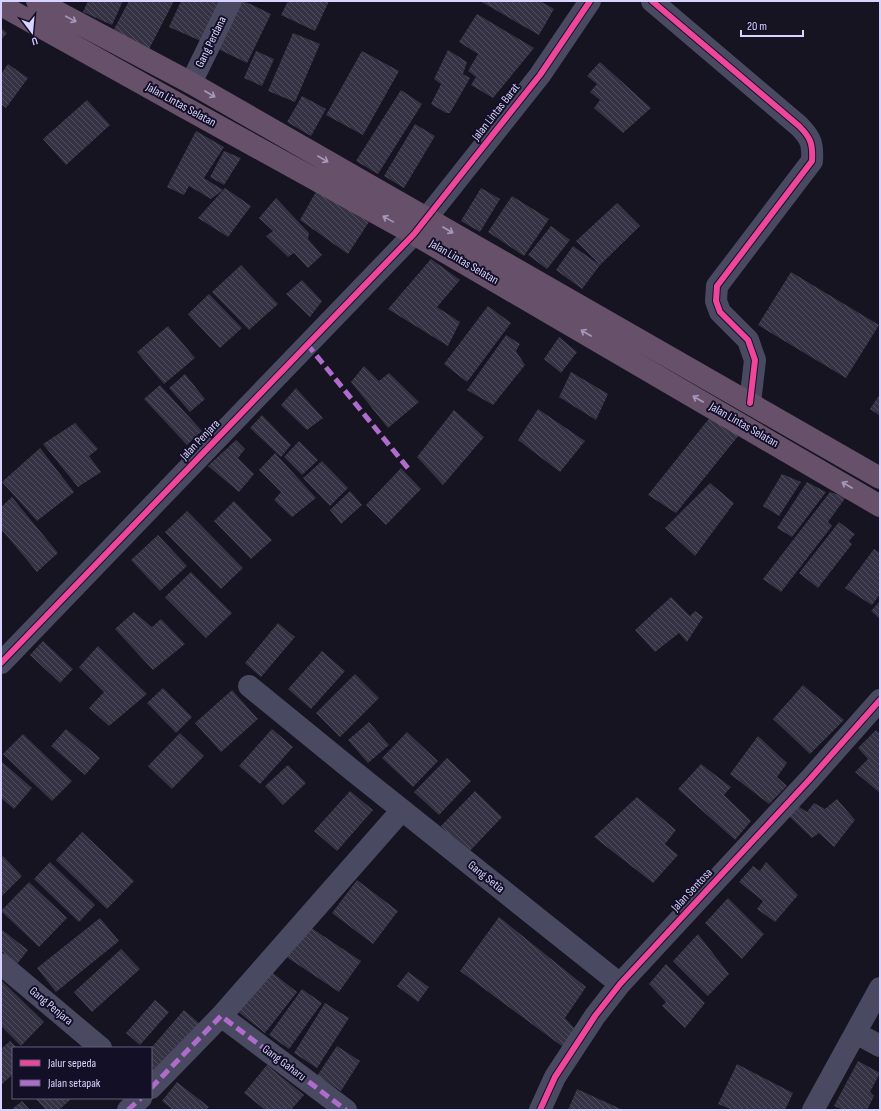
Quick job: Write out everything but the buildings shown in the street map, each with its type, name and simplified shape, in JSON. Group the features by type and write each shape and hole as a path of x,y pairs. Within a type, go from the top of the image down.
{"highway":[{"name":"Jalan Lintas Selatan","path":"37,1 191,83 421,226 880,506"},
{"name":"Jalan Lintas Selatan","path":"1,4 189,110 421,226 750,403 880,478"},
{"path":"778,445 790,426"}],"street":[{"name":"Gang Perdana","path":"191,83 231,1"},
{"name":"Jalan Lintas Barat","path":"421,226 540,75 590,1"},
{"path":"652,1 799,126 808,136 813,148 812,161 717,286 716,301 720,312 748,340 755,360 750,403"},
{"name":"Jalan Penjara","path":"1,663 421,226"},
{"name":"Gang Setia","path":"249,686 620,984"},
{"name":"Jalan Sentosa","path":"540,1110 555,1077 595,1016 620,984 810,779 880,700"},
{"path":"152,1087 221,1016 402,810"},
{"name":"Gang Penjara","path":"1,964 100,1047"},
{"path":"813,1110 880,988"},
{"name":"Gang Gaharu","path":"221,1016 346,1110"},
{"path":"856,1033 880,1046"},
{"path":"128,1110 139,1099"}],"marked path":[{"path":"307,344 411,472"},
{"path":"152,1087 221,1016 346,1110"},
{"path":"128,1110 140,1099"}],"cycle path":[{"path":"1,663 414,234 540,75 590,1"},
{"path":"652,1 799,126 809,138 812,150 812,161 717,286 716,301 720,312 748,340 755,360 750,403"},
{"path":"540,1110 555,1077 595,1016 620,984 810,779 880,700"}]}
